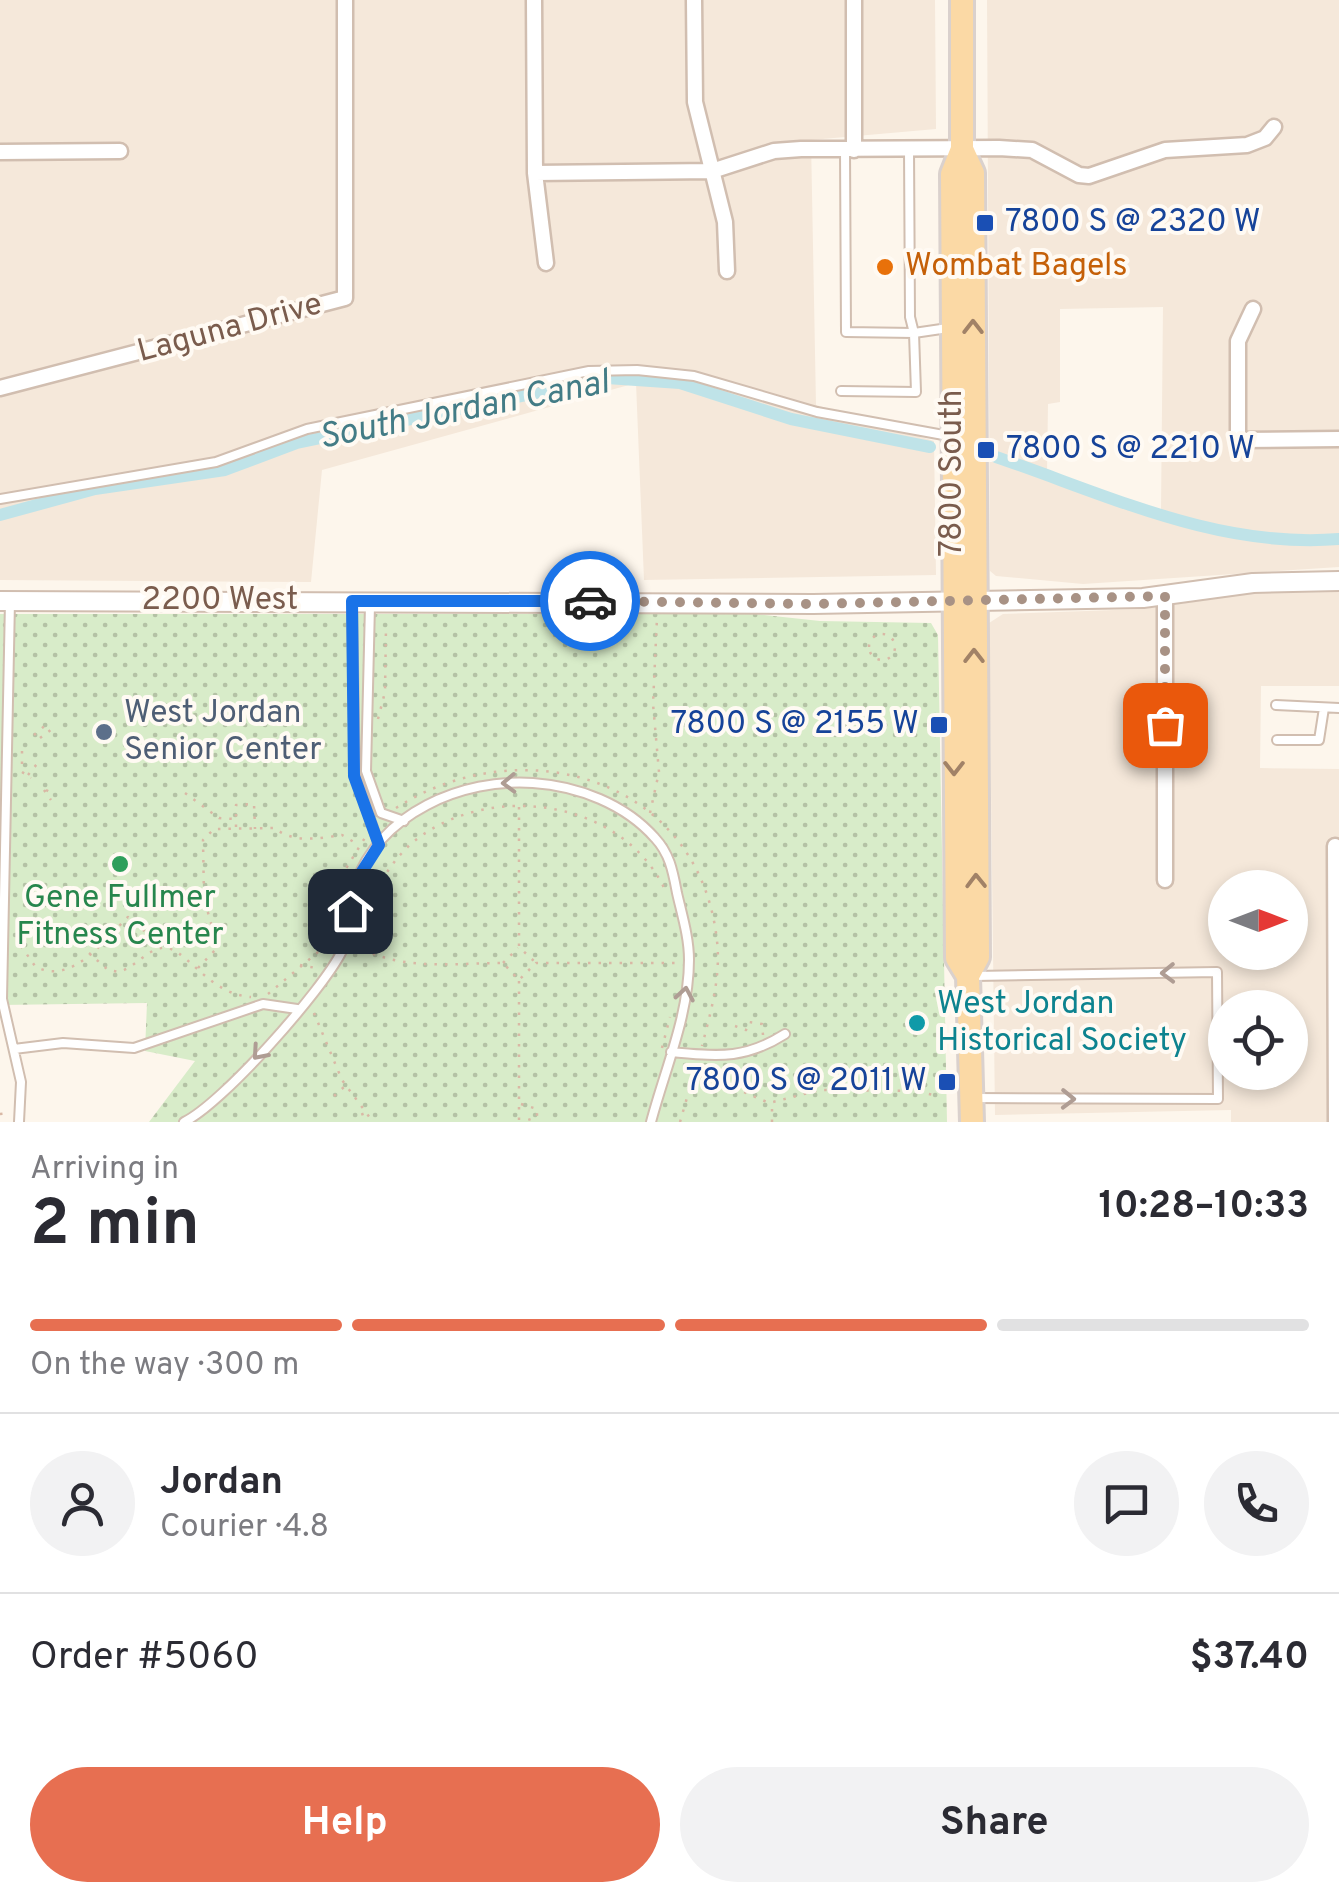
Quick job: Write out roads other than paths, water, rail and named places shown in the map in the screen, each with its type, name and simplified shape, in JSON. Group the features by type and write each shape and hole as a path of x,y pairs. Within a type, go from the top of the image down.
{"main road":[{"name":"7800 South","path":"962,0 962,149 952,174 952,328 953,436 964,600 978,958 968,976 971,1110"},
{"name":"7800 South","path":"962,149 973,174 964,600"}],"street":[{"name":"Laguna Drive","path":"0,388 345,298 345,0"},
{"path":"534,0 535,174 546,263"},
{"path":"694,0 695,102 728,239 727,271"},
{"path":"849,150 854,0"},
{"path":"535,174 712,171 774,151 962,149 1032,150 1078,175 1089,176 1164,150 1247,145 1265,138 1274,127"},
{"path":"0,152 120,151"},
{"path":"1253,309 1238,341 1238,440 1339,439"},
{"name":"2200 West","path":"5,600 964,600 1165,596 1240,584 1339,581"},
{"path":"1165,596 1166,880"},
{"path":"1335,846 1336,1122"}],"lane":[{"path":"849,150 846,332 914,333 952,328"},
{"path":"841,391 916,392 910,317 909,150"},
{"path":"0,500 216,462 307,429 589,371 637,370 694,376 817,412 953,436"},
{"path":"5,600 2,999 21,1082 20,1122"},
{"path":"361,601 368,780 381,813 404,821"},
{"path":"361,601 354,776 379,845"},
{"path":"1276,705 1339,708"},
{"path":"1277,740 1319,740 1324,708"},
{"path":"184,1122 212,1105 344,950 356,881 379,845 404,821 452,794 521,782 587,794 642,826 670,859 688,945 686,995 666,1051 651,1122"},
{"path":"968,976 1217,972 1218,1099 971,1110"},
{"path":"14,1050 63,1043 134,1048 262,1004 297,1009"},
{"path":"666,1051 758,1051 785,1034"}],"waterway":[{"name":"South Jordan Canal","path":"0,515 95,489 225,470 297,443 607,378 680,383 791,419 930,447"},
{"name":"South Jordan Canal","path":"996,457 1164,516 1207,527 1250,536 1339,539"}],"place":[{"name":"7800 S @ 2320 W","path":"985,223"},
{"name":"Wombat Bagels","path":"885,267"},
{"name":"7800 S @ 2210 W","path":"986,450"},
{"name":"7800 S @ 2155 W","path":"939,725"},
{"name":"West Jordan Senior Center","path":"104,732"},
{"name":"Gene Fullmer Fitness Center","path":"120,864"},
{"name":"West Jordan Historical Society","path":"917,1023"},
{"name":"7800 S @ 2011 W","path":"947,1082"}]}
